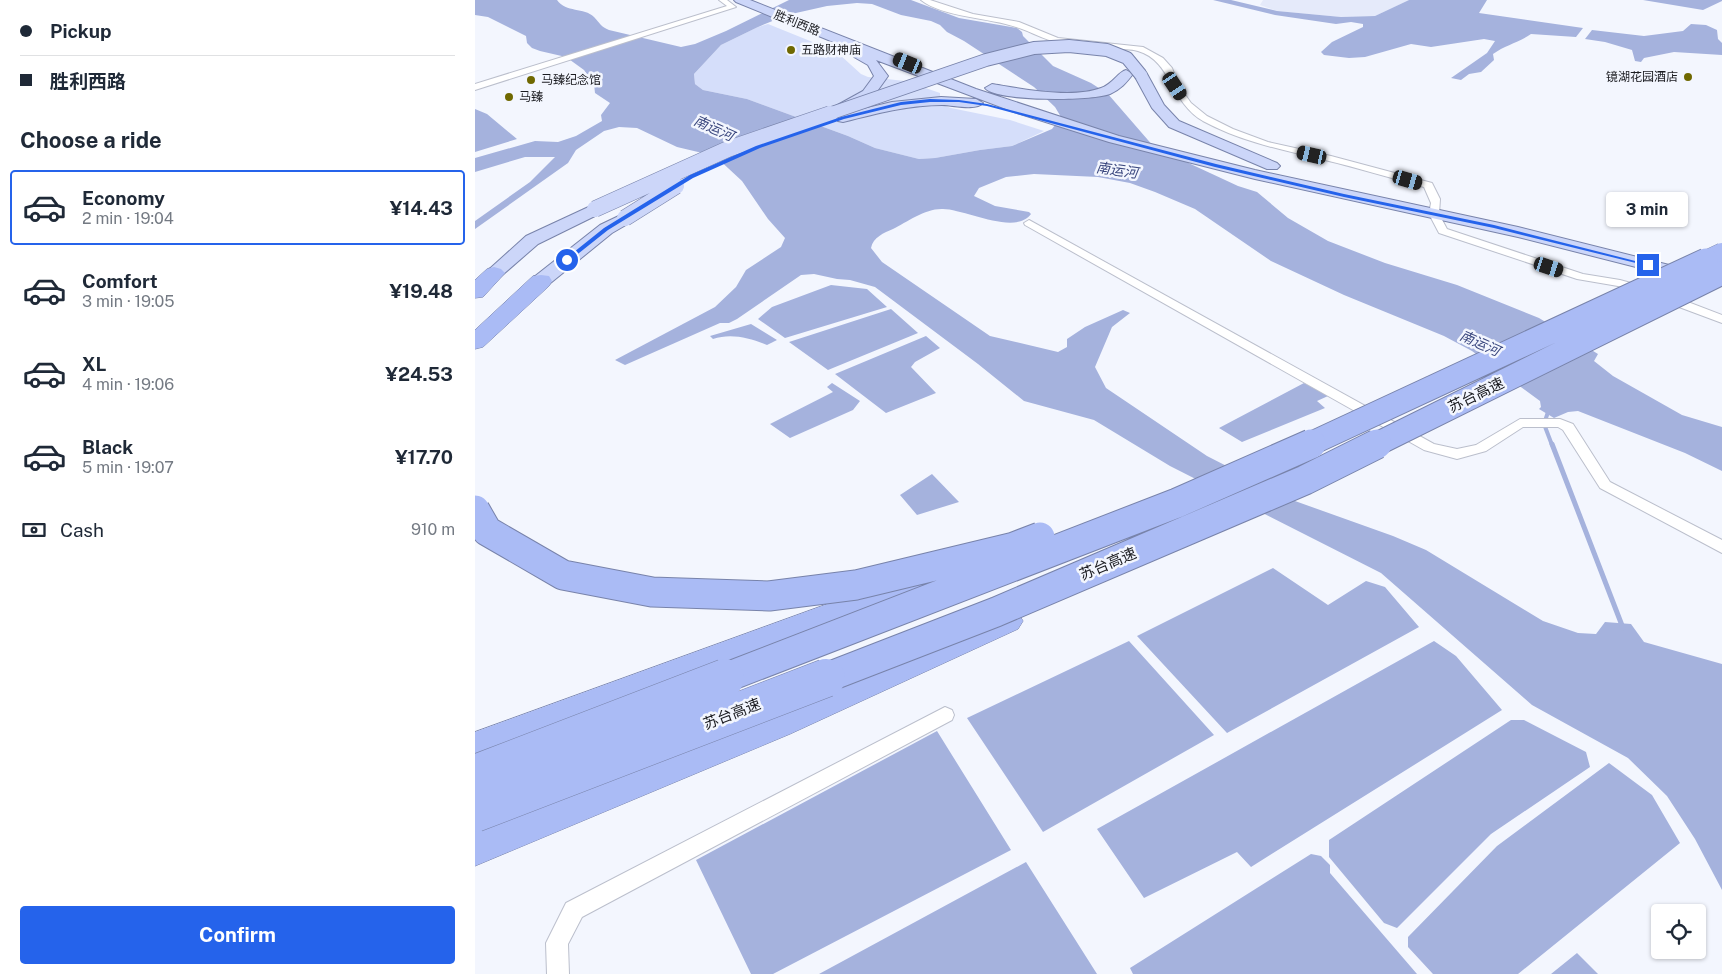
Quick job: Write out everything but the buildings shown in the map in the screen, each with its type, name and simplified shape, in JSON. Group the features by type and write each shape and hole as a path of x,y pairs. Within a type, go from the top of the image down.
{"highway":[{"name":"苏台高速","path":"475,774 1177,503 1343,430 1722,252"},
{"name":"苏台高速","path":"475,814 996,612 1305,480 1722,273"},
{"path":"475,292 494,274"},
{"path":"475,342 541,281"},
{"path":"475,747 1014,547 1493,360"},
{"path":"475,848 787,720 1015,618 1305,480"},
{"path":"475,510 487,531 563,575 652,592 769,596 856,585 1014,547"}],"main road":[{"name":"胜利西路","path":"740,0 768,9"},
{"name":"胜利西路","path":"751,0 786,17 953,87 1113,138 1215,166 1621,252 1722,279"},
{"name":"胜利西路","path":"786,17 1031,109 1117,135 1208,159 1435,212 1722,284"},
{"path":"786,17 810,33 866,57 876,65 881,76 868,94 838,116"},
{"path":"494,274 532,240 678,171 745,143 916,93 1007,58 1040,52 1087,50 1116,58 1125,66 1126,74 1124,80 1117,87 1099,92 1055,96 1027,94 990,87 855,42"},
{"path":"541,281 606,229 691,176 758,147 999,55 1034,48 1064,46 1092,48 1127,58 1141,75 1159,108 1175,124 1234,152 1347,191"},
{"path":"838,116 930,100 959,101 987,105 1113,138"}],"street":[{"path":"475,87 732,8 723,0"},
{"path":"925,0 972,16 1016,24 1057,40 1140,49 1160,60 1169,70 1175,86 1188,105 1204,118 1230,132 1265,144 1328,158 1428,185 1436,196 1435,212 1443,232 1581,277 1620,283 1722,319"},
{"path":"1029,223 1429,447 1457,454 1481,448 1520,423 1560,423 1568,427 1605,485 1722,547"},
{"path":"558,974 557,943 574,910 945,715"}],"shaded area":[{"path":"1263,0 1409,0 1375,16 1341,17 1277,11 1260,5"},
{"path":"768,24 839,54 861,74 868,77 905,81 940,93 940,104 951,108 1010,120 1044,131 1012,146 919,159 875,148 848,136 747,99 703,90 695,84 694,74 721,45"}],"water":[{"name":"南运河","path":"475,0 557,0 565,7 590,14 609,30 681,47 695,44 726,31 789,0 911,0 959,18 1017,28 1053,66 1091,83 1108,94 1154,147 1238,186 1257,192 1288,218 1328,241 1385,263 1457,285 1539,318 1598,354 1594,361 1613,376 1682,415 1722,427 1722,471 1685,453 1578,411 1568,412 1554,418 1539,409 1541,407 1540,401 1472,351 1444,336 1344,295 1271,261 1195,209 1130,183 1098,177 1034,174 1006,177 979,188 974,196 995,206 1029,212 1031,214 1024,220 1002,222 952,210 937,209 917,216 876,238 871,248 882,262 990,336 1058,352 1067,347 1067,339 1085,327 1123,310 1130,313 1112,327 1095,367 1106,388 1207,456 1295,501 1393,536 1426,550 1543,621 1578,633 1596,634 1605,622 1631,624 1644,642 1722,664 1722,890 1695,839 1667,796 1628,758 1532,705 1381,573 1170,466 1094,420 1024,401 875,287 850,280 814,274 801,275 729,323 720,323 625,365 615,360 715,307 736,287 746,270 781,247 785,238 768,219 742,181 715,156 677,147 637,128 619,127 604,131 576,150 568,163 475,229 475,221 530,182 555,157 525,157 475,172 475,158 535,141 558,142 576,136 602,121 601,115 610,103 595,93 594,84 584,70 566,57 532,48 527,43 526,36 488,17 475,15","holes":["857,3 872,4 901,15 931,21 940,25 947,32 1034,87 1055,107 1061,117 1052,129 1012,146 919,159 875,148 848,136 747,99 703,90 695,84 694,74 721,45 758,27 787,15 827,6"]},
{"path":"1213,0 1231,0 1277,11 1341,17 1375,16 1409,0 1487,0 1479,13 1583,28 1576,37 1531,34 1493,54 1494,60 1481,72 1469,74 1461,80 1451,78 1487,53 1495,41 1484,39 1431,47 1411,44 1365,57 1349,58 1324,55 1321,52 1332,42 1363,27 1363,24 1351,22 1336,24 1275,15"},
{"path":"1643,0 1722,0 1722,1 1703,10"},
{"path":"1691,24 1706,25 1717,30 1718,39 1722,43 1722,55 1674,52 1644,58 1641,62 1635,61 1632,50 1605,42 1585,39 1592,30 1644,36 1683,31"},
{"path":"475,109 487,114 517,139 475,152"},
{"path":"831,285 867,289 887,307 785,338 758,319 772,307"},
{"path":"891,309 918,333 828,370 789,342"},
{"path":"751,324 777,340 767,345 740,337 727,336 713,339 710,336"},
{"path":"926,336 940,348 915,362 911,367 936,393 886,413 835,374"},
{"path":"832,383 860,401 853,410 790,438 770,424 833,392 827,387"},
{"path":"1304,383 1328,396 1317,401 1325,408 1242,442 1219,428"},
{"path":"932,474 959,502 917,515 900,495"},
{"path":"1273,568 1328,605 1366,581 1385,587 1419,627 1227,733 1137,636"},
{"path":"1129,641 1214,735 1043,832 967,718"},
{"path":"1434,641 1456,656 1502,710 1251,867 1237,852 1144,898 1097,829"},
{"path":"1511,720 1524,720 1586,752 1590,767 1491,834 1397,928 1384,923 1329,857 1329,840"},
{"path":"937,731 1011,850 773,974 751,974 696,860"},
{"path":"1609,763 1652,795 1680,843 1518,974 1433,974 1408,947 1408,937 1497,846"},
{"path":"1311,854 1321,856 1330,865 1330,873 1417,974 1133,974 1130,968"},
{"path":"1026,862 1097,974 819,974"},
{"path":"1577,953 1598,974 1551,974"}],"waterway":[{"path":"1549,409 1544,424 1552,445"},
{"path":"1552,444 1623,628"}],"place":[{"name":"五路财神庙","path":"791,50"},
{"name":"镜湖花园酒店","path":"1688,77"},
{"name":"马臻纪念馆","path":"531,80"},
{"name":"马臻","path":"509,97"}],"route":[{"path":"567,260 606,229 691,176 758,147 843,118 901,104 930,100 959,101 987,105 1215,166 1494,227 1648,265"}]}
